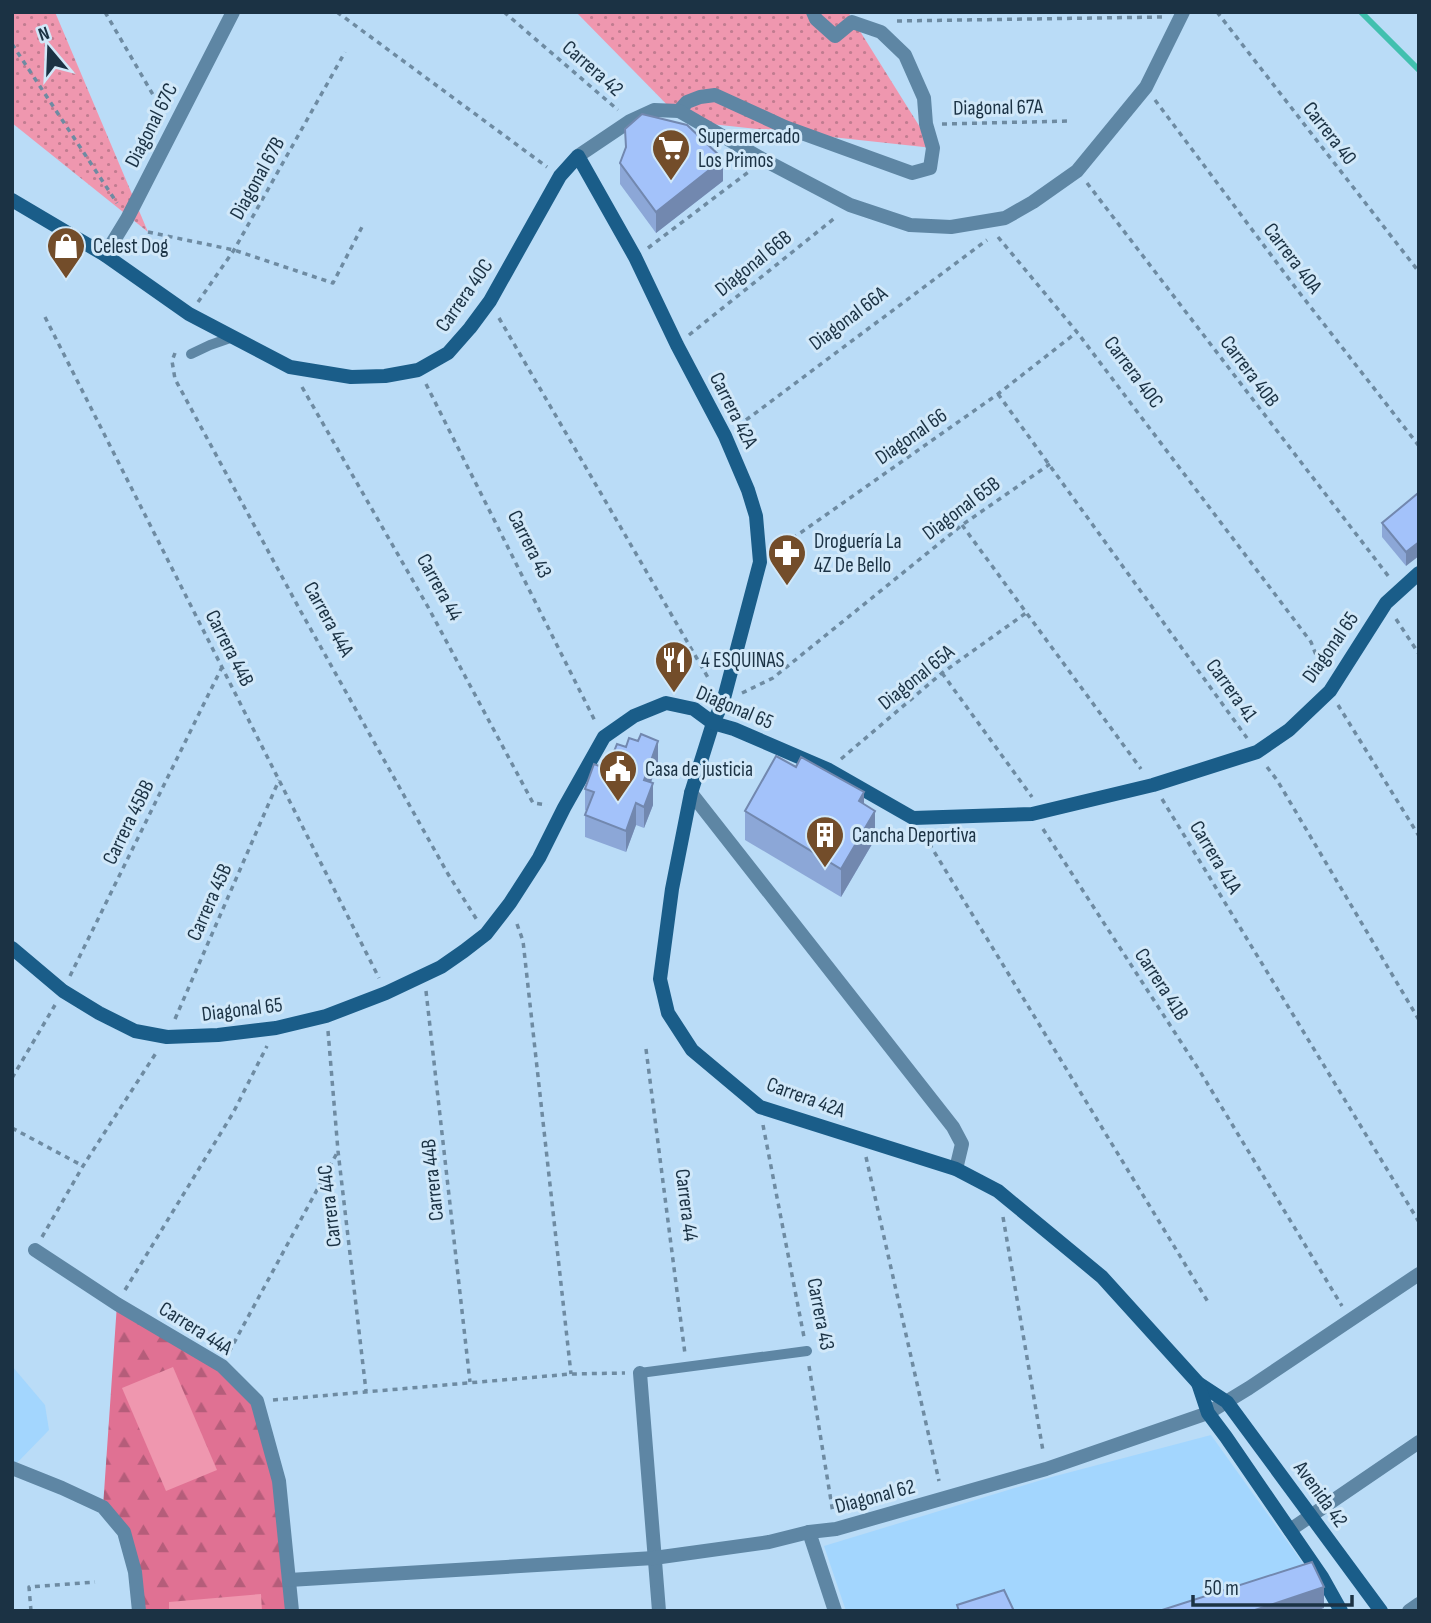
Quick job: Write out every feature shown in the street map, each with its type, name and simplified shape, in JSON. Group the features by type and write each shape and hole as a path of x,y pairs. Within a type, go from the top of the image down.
{"street":[{"name":"Diagonal 67C","path":"105,255 127,219 233,12"},
{"name":"Carrera 40C","path":"12,200 105,255 190,314 290,367 351,377 385,376 418,370 448,353 490,301 559,176 578,156 630,121 654,110 679,111 687,102 715,95 785,127 912,173 930,168 933,148 926,124 924,98 905,55 881,32 852,22 835,36 816,19 813,12"},
{"path":"679,111 850,205 910,225 951,227 985,222 1005,218 1077,171 1146,87 1183,14"},
{"name":"Carrera 42A","path":"578,156 635,257 725,436 756,516 760,562 723,702 713,723 691,793 672,889 660,979 668,1013 692,1050 760,1107 956,1168 999,1191 1102,1277 1198,1383 1227,1402"},
{"name":"Diagonal 65","path":"12,948 63,991 135,1031 167,1037 218,1035 276,1028 326,1016 386,993 441,967 486,934 539,858 604,737 634,716 666,703 694,709 713,723 734,729 829,769 913,818 1032,814 1153,785 1257,752 1289,730 1330,691 1386,603 1419,573"},
{"path":"691,793 953,1127 962,1144 956,1168"},
{"name":"Carrera 44A","path":"35,1250 117,1304 222,1366 257,1401 279,1480 292,1611"},
{"name":"Diagonal 62","path":"289,1580 654,1558 769,1542 809,1532 836,1529 1046,1469 1208,1413 1419,1274"},
{"path":"640,1373 659,1611"},
{"name":"Carrera 42A","path":"1198,1383 1208,1413"},
{"name":"Avenida 42","path":"1227,1402 1381,1611"},
{"path":"1208,1413 1322,1577 1341,1611"},
{"path":"1290,1530 1419,1442"},
{"path":"12,1468 103,1507 124,1532 135,1572 139,1611"},
{"path":"809,1532 835,1611"},
{"path":"1409,1611 1419,1604"}],"lane":[{"path":"191,354 233,338"},
{"path":"640,1373 807,1351"}],"path":[{"path":"105,12 173,129"},
{"path":"337,12 559,176"},
{"name":"Carrera 42","path":"504,12 630,121"},
{"name":"Carrera 40","path":"1217,12 1419,272"},
{"path":"893,22 1183,14"},
{"path":"12,44 127,219"},
{"name":"Diagonal 67B","path":"190,314 234,250 345,52"},
{"name":"Carrera 40A","path":"1146,87 1295,287 1419,446"},
{"name":"Diagonal 67A","path":"926,124 1071,121"},
{"path":"635,257 764,160"},
{"name":"Carrera 40B","path":"1077,171 1398,590"},
{"name":"Diagonal 66B","path":"677,345 850,205"},
{"path":"148,232 234,250 333,283 363,225"},
{"name":"Carrera 40C","path":"995,233 1077,332 1311,642 1330,691 1419,836"},
{"name":"Diagonal 66A","path":"725,436 995,233"},
{"path":"490,301 723,702"},
{"name":"Carrera 44B","path":"45,317 386,993"},
{"name":"Diagonal 66","path":"760,562 998,394 1077,332"},
{"name":"Carrera 44A","path":"176,350 172,361 175,379 300,610 448,874 486,934"},
{"name":"Carrera 44","path":"290,367 428,607 533,803 564,808"},
{"name":"Carrera 43","path":"418,370 604,737"},
{"name":"Carrera 41","path":"998,394 1277,780 1419,1020"},
{"name":"Diagonal 65B","path":"723,702 773,678 962,525 1050,464"},
{"name":"Carrera 41A","path":"962,525 1153,785 1419,1222"},
{"path":"1386,603 1419,654"},
{"name":"Diagonal 65A","path":"829,769 942,673 1026,613"},
{"name":"Carrera 45BB","path":"12,1078 63,991 222,667"},
{"name":"Carrera 41B","path":"942,673 1032,797 1032,814 1201,1073 1351,1319"},
{"name":"Carrera 45B","path":"35,1250 83,1166 167,1037 279,780"},
{"path":"913,818 1208,1302"},
{"path":"510,903 523,941 571,1374"},
{"name":"Carrera 44B","path":"424,974 470,1382"},
{"name":"Carrera 44C","path":"326,1016 338,1151 366,1391"},
{"path":"117,1304 233,1113 276,1028"},
{"name":"Carrera 44","path":"646,1049 686,1367"},
{"name":"Carrera 43","path":"760,1107 807,1351 836,1529"},
{"path":"12,1128 83,1166"},
{"path":"862,1138 943,1499"},
{"path":"222,1366 338,1151"},
{"path":"999,1191 1046,1469"},
{"path":"257,1401 571,1374 640,1373"},
{"path":"31,1611 29,1587 95,1582"}],"shaded area":[{"path":"12,12 55,12 148,232 12,123"},
{"path":"576,12 848,12 933,148 683,121"},
{"path":"12,1366 45,1405 49,1430 12,1468"},
{"path":"173,1367 217,1470 166,1491 122,1388"},
{"path":"1211,1435 1314,1579 1217,1611 846,1611 824,1546 1048,1478"},
{"path":"261,1594 262,1611 169,1611 169,1602"}],"green space":[{"path":"117,1304 222,1366 257,1401 279,1481 291,1611 139,1611 124,1532 103,1507"}],"building":[{"name":"Supermercado Los Primos","path":"642,114 687,125 723,159 656,212 620,163 626,147 625,129"},
{"path":"1417,494 1419,542 1406,552 1382,523"},
{"name":"Casa de justicia","path":"641,734 658,741 644,780 653,783 644,807 636,803 626,831 585,815 594,792 585,789 594,764 607,769 617,744 626,747 629,738 638,741"},
{"path":"776,756 796,767 801,757 864,792 859,801 875,811 841,869 745,811"},
{"path":"1312,1562 1324,1587 1252,1611 1159,1611"},
{"path":"1004,1590 1014,1611 959,1611 957,1605"}],"waterway":[{"path":"1361,12 1419,70"}],"place":[{"name":"Supermercado Los Primos","path":"671,182"},
{"name":"Celest Dog","path":"66,280"},
{"name":"Droguería La 4Z De Bello","path":"787,587"},
{"name":"4 ESQUINAS","path":"674,694"},
{"name":"Casa de justicia","path":"618,803"},
{"name":"Cancha Deportiva","path":"825,869"}]}
